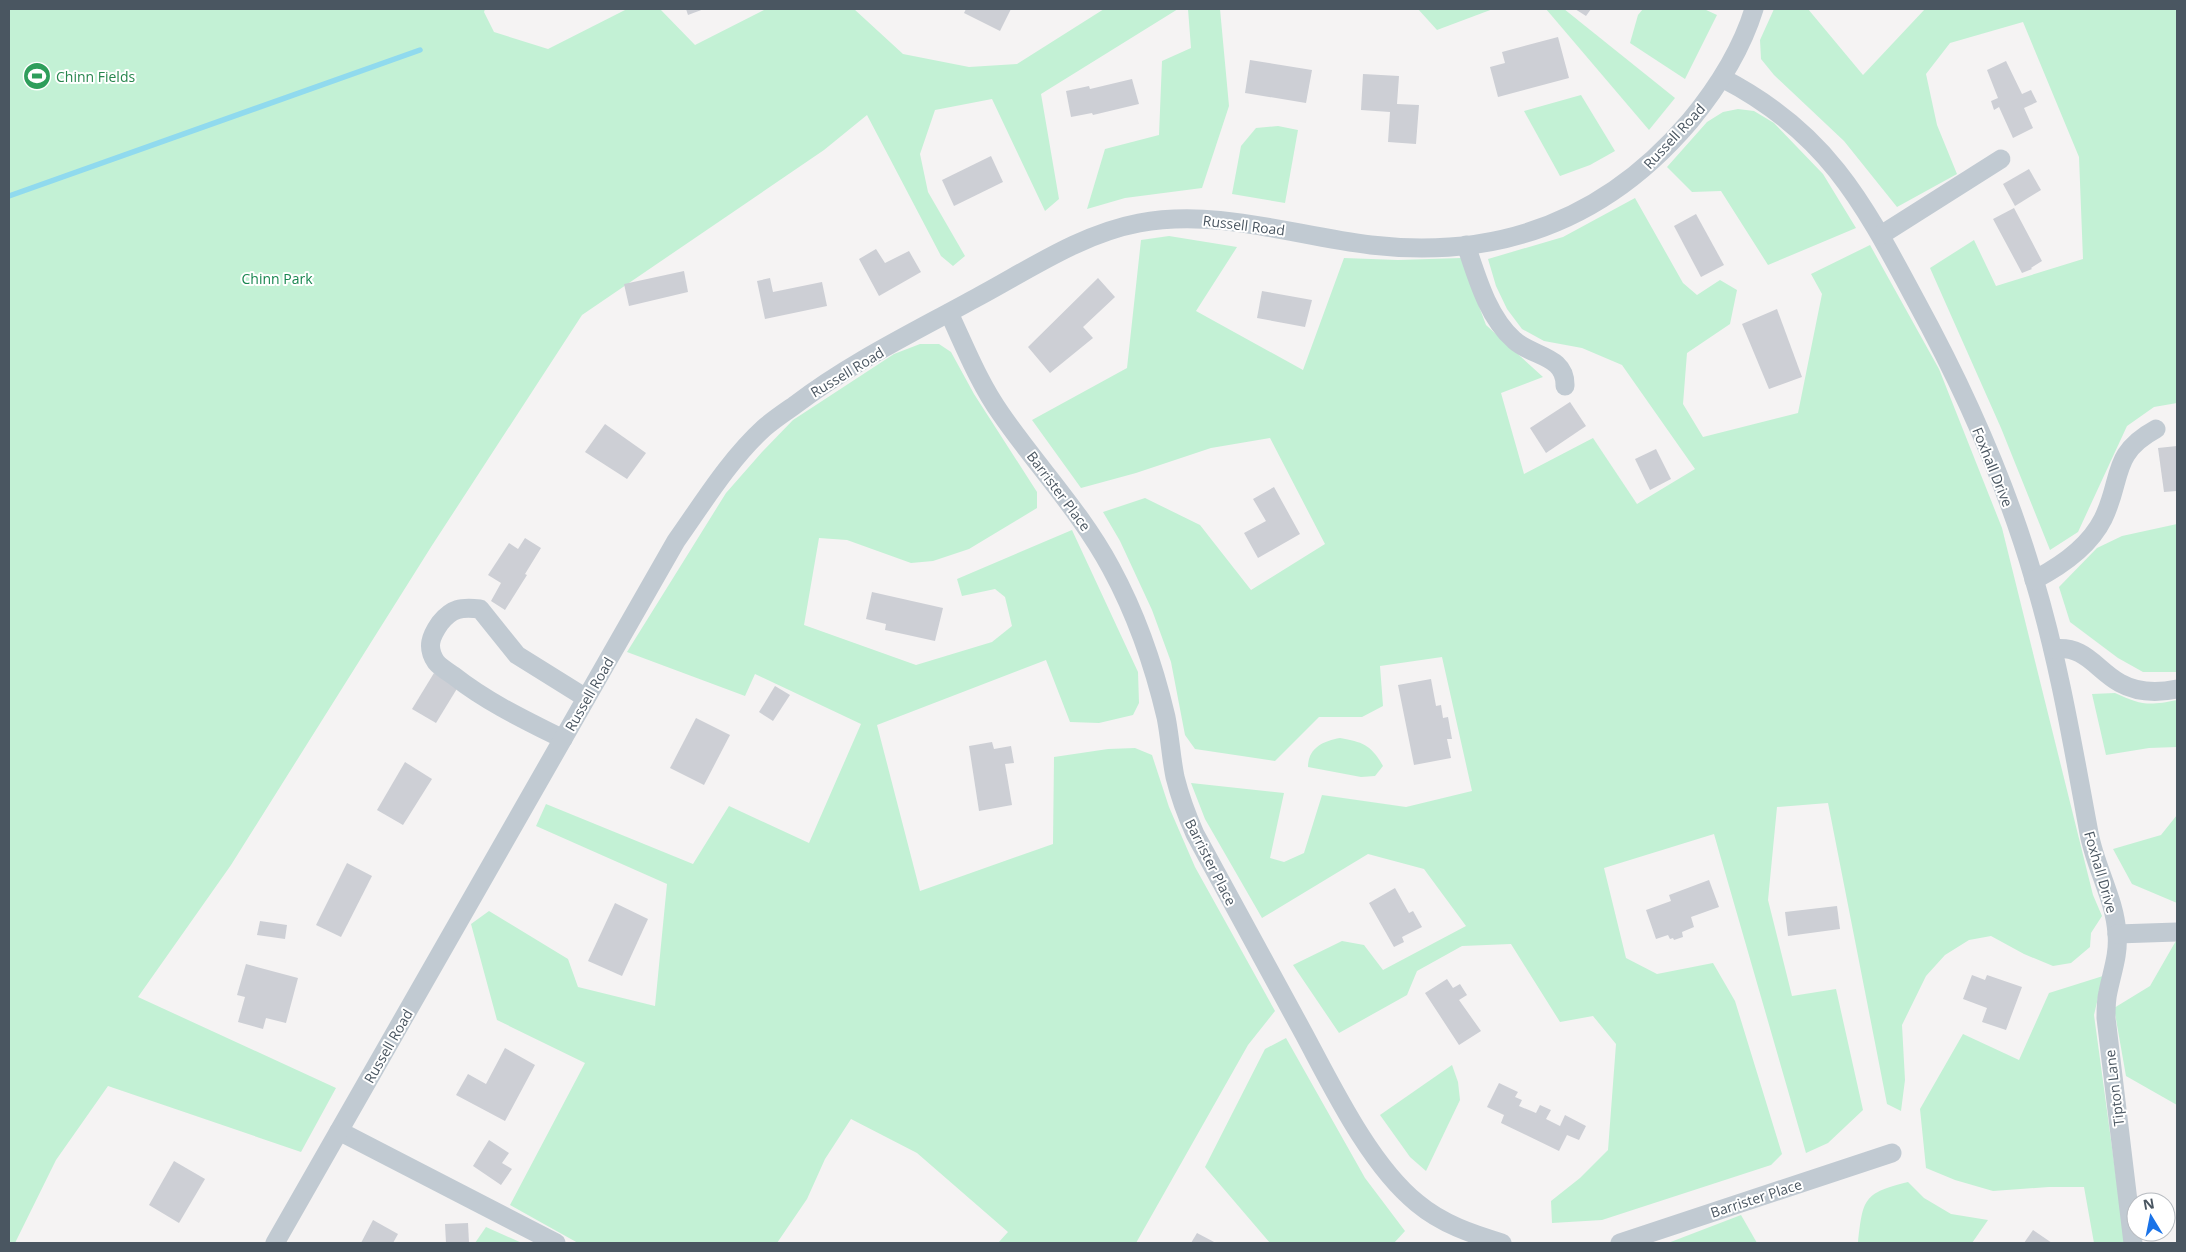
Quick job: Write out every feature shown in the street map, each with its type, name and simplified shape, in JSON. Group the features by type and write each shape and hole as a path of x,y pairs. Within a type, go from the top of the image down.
{"street":[{"name":"Russell Road","path":"275,1243 676,541 707,496 764,428 810,394 857,363 1081,241 1138,223 1171,219 1217,219 1372,245 1417,247 1466,245 1530,232 1584,210 1616,190 1645,168 1672,142 1709,98 1722,78 1738,49 1754,9"},
{"name":"Foxhall Drive","path":"1722,78 1772,106 1800,129 1839,171 1881,235 1954,371 1991,460 2034,580 2065,702 2092,849 2112,907 2117,934"},
{"path":"1881,235 2001,159"},
{"path":"1466,245 1477,278 1494,316 1516,342 1555,361 1562,369 1565,386"},
{"name":"Barrister Place","path":"949,313 980,380 1000,414 1078,515 1111,568 1130,608 1147,651 1164,711 1175,777 1184,809 1195,834 1336,1093 1381,1165 1417,1203 1441,1220 1476,1235 1502,1243"},
{"path":"2034,580 2053,570 2074,554 2092,536 2102,521 2110,502 2122,461 2130,447 2139,438 2156,429"},
{"path":"563,739 503,710 436,662 430,649 431,635 446,615 462,607 480,610 517,655 586,698"},
{"path":"2053,649 2065,648 2076,650 2120,682 2136,689 2154,692 2177,689"},
{"path":"2117,934 2177,932"},
{"name":"Tipton Lane","path":"2117,934 2116,958 2107,994 2106,1018 2133,1243"},
{"path":"339,1131 556,1243"},
{"name":"Barrister Place","path":"1620,1243 1892,1153"}],"green space":[{"name":"Chinn Park","path":"9,9 485,9 484,12 494,32 548,49 627,9 660,9 695,45 766,9 854,9 903,54 969,67 1017,64 1104,9 1178,9 1041,94 1059,199 1045,211 992,99 935,110 920,154 928,192 965,256 953,266 941,256 867,115 824,150 582,315 431,547 231,865 138,997 336,1088 301,1152 108,1086 56,1160 15,1243 9,1243"},
{"path":"1188,9 1220,9 1229,106 1202,188 1125,198 1087,209 1105,149 1159,135 1162,61 1191,48"},
{"path":"1418,9 1493,9 1437,30"},
{"path":"1546,9 1564,9 1675,98 1649,130"},
{"path":"1643,9 1704,9 1717,15 1685,79 1630,43 1638,15"},
{"path":"1774,9 1808,9 1863,75 1925,9 2177,9 2177,403 2154,407 2127,426 2078,532 2050,550 2001,428 1930,268 1974,240 1996,286 2083,259 2079,157 2023,22 1950,43 1926,74 1937,125 1957,174 1897,207 1844,141 1774,75 1761,59 1760,40"},
{"path":"1581,95 1615,151 1590,165 1560,176 1524,111"},
{"path":"1738,109 1754,111 1774,123 1823,174 1856,228 1768,265 1721,191 1692,192 1667,167 1707,122 1723,112"},
{"path":"1278,126 1298,130 1285,203 1232,194 1241,146 1256,128"},
{"path":"1635,198 1683,283 1697,295 1720,280 1737,290 1730,324 1687,353 1683,404 1703,437 1798,413 1822,294 1811,274 1870,245 1939,369 2002,528 2093,895 2102,916 2091,933 2090,947 2071,963 2053,966 2024,954 1991,936 1969,940 1945,955 1926,976 1902,1025 1905,1080 1901,1111 1887,1104 1828,803 1777,807 1768,900 1792,996 1836,989 1863,1110 1828,1143 1806,1153 1714,834 1604,868 1626,958 1657,974 1713,963 1735,1001 1782,1154 1771,1165 1602,1220 1552,1223 1551,1201 1580,1178 1608,1150 1616,1044 1593,1016 1560,1022 1511,944 1462,946 1417,971 1407,995 1339,1033 1293,965 1342,941 1364,945 1383,970 1466,926 1424,869 1368,854 1262,918 1205,819 1191,783 1284,793 1270,858 1284,862 1304,853 1322,795 1406,807 1472,791 1442,657 1380,666 1383,706 1362,717 1319,717 1275,761 1195,749 1185,735 1171,662 1152,610 1120,541 1103,512 1145,498 1200,525 1251,590 1325,544 1270,438 1211,448 1136,473 1081,488 1032,420 1127,368 1141,240 1169,236 1237,247 1196,311 1303,370 1344,258 1398,260 1461,258 1486,325 1543,377 1501,393 1524,474 1593,438 1637,504 1695,469 1622,365 1582,348 1544,341 1522,329 1507,309 1496,286 1488,259 1563,237"},
{"path":"920,344 939,344 951,352 974,394 1037,492 1037,508 969,549 933,561 911,563 847,540 819,538 804,625 916,665 992,642 1012,626 1005,597 995,589 962,596 957,579 1072,530 1138,672 1139,703 1133,715 1099,723 1070,722 1046,660 877,725 920,891 1053,844 1054,757 1108,749 1135,748 1152,755 1169,807 1195,867 1275,1011 1248,1045 1136,1243 998,1243 1008,1232 917,1153 851,1119 825,1159 807,1199 777,1243 578,1243 510,1205 585,1063 497,1020 471,924 489,911 568,959 578,987 655,1006 667,884 536,826 546,804 693,864 729,806 809,843 861,724 755,674 745,696 627,652 726,493 762,452 793,420 894,354"},
{"path":"2177,524 2177,672 2143,672 2118,658 2070,622 2059,587 2097,548 2122,536"},
{"path":"2115,693 2138,702 2151,704 2177,700 2177,747 2149,748 2106,755 2092,694"},
{"path":"1340,738 1361,743 1374,753 1383,766 1375,776 1361,777 1308,767 1311,755 1318,746"},
{"path":"2177,815 2177,903 2132,884 2113,849 2161,835"},
{"path":"2177,939 2177,1105 2126,1076 2114,1008 2150,986"},
{"path":"2103,976 2094,1015 2125,1243 2094,1243 2084,1187 2049,1187 1993,1191 1955,1180 1926,1168 1920,1109 1963,1034 2019,1060 2049,993"},
{"path":"1286,1038 1365,1178 1405,1231 1394,1243 1270,1243 1205,1167 1265,1049"},
{"path":"1452,1065 1458,1082 1460,1100 1426,1171 1410,1157 1380,1115"},
{"path":"1908,1182 1924,1198 1951,1214 1988,1220 1972,1243 1858,1243 1864,1207 1868,1200 1882,1190"},
{"path":"1741,1215 1757,1243 1668,1243"},
{"path":"486,1227 522,1243 475,1243"}],"building":[{"path":"686,9 704,9 688,15"},
{"path":"966,9 1011,9 1000,31 964,13"},
{"path":"1575,9 1591,9 1586,16"},
{"path":"1558,37 1569,78 1498,97 1490,67 1505,63 1502,52"},
{"path":"1250,60 1312,70 1306,103 1245,93"},
{"path":"2006,61 2022,94 2031,90 2037,102 2024,108 2033,128 2013,138 1999,107 1994,110 1991,101 1998,98 1987,70"},
{"path":"1363,74 1399,76 1397,104 1419,105 1416,144 1388,142 1390,112 1361,110"},
{"path":"1132,79 1139,104 1093,115 1092,113 1071,117 1066,91 1089,86 1090,89"},
{"path":"991,156 1003,182 954,206 942,180"},
{"path":"2029,169 2041,190 2015,206 2003,184"},
{"path":"2014,208 2042,261 2032,269 2022,273 1993,219"},
{"path":"1696,214 1724,265 1701,277 1674,226"},
{"path":"876,249 885,263 909,251 921,272 879,296 859,259"},
{"path":"684,271 688,292 629,306 624,284"},
{"path":"770,278 773,292 822,282 827,306 765,319 757,281"},
{"path":"1098,278 1115,297 1083,327 1093,338 1050,373 1028,347"},
{"path":"1262,291 1312,300 1305,327 1257,318"},
{"path":"1777,309 1802,377 1769,389 1742,324"},
{"path":"1570,402 1586,426 1546,453 1530,428"},
{"path":"605,424 646,453 627,479 585,452"},
{"path":"2177,446 2177,491 2164,492 2158,448"},
{"path":"1656,449 1671,479 1650,490 1635,459"},
{"path":"1274,487 1300,534 1258,558 1244,533 1266,521 1253,499"},
{"path":"525,538 541,548 505,610 491,601 501,583 488,575 509,543 518,549"},
{"path":"872,592 943,608 935,641 885,630 886,624 866,619"},
{"path":"434,673 458,687 436,723 412,709"},
{"path":"1431,679 1436,706 1441,705 1443,718 1448,717 1452,739 1447,739 1451,758 1414,765 1398,685"},
{"path":"775,686 790,695 773,721 759,712"},
{"path":"696,718 730,735 704,785 670,768"},
{"path":"992,742 994,749 1011,746 1014,763 1005,764 1012,805 979,811 969,746"},
{"path":"405,762 432,779 403,825 377,810"},
{"path":"347,863 372,876 341,937 316,925"},
{"path":"1709,880 1719,907 1691,917 1694,927 1682,932 1683,937 1674,940 1673,938 1670,939 1668,935 1656,939 1646,910 1671,901 1669,895"},
{"path":"1395,888 1409,913 1413,911 1422,927 1402,937 1404,942 1394,947 1369,903"},
{"path":"615,903 648,919 622,976 588,961"},
{"path":"1837,906 1840,929 1788,936 1785,912"},
{"path":"260,921 287,925 285,939 257,935"},
{"path":"246,964 298,978 286,1023 266,1018 263,1029 238,1022 245,997 237,995"},
{"path":"1972,975 1985,980 1987,975 2022,987 2006,1030 1982,1022 1987,1008 1963,999"},
{"path":"1447,979 1453,988 1460,984 1467,995 1459,1000 1481,1031 1459,1045 1425,993"},
{"path":"505,1048 535,1065 505,1121 456,1095 468,1074 486,1084"},
{"path":"1499,1083 1518,1092 1515,1097 1522,1100 1519,1106 1536,1113 1540,1105 1551,1110 1546,1119 1560,1126 1565,1115 1586,1126 1579,1140 1567,1135 1559,1151 1501,1123 1504,1115 1487,1107"},
{"path":"489,1140 509,1153 502,1163 512,1169 501,1185 473,1166"},
{"path":"174,1161 205,1179 179,1223 149,1205"},
{"path":"373,1220 398,1234 393,1243 361,1243"},
{"path":"468,1223 469,1243 446,1243 445,1224"},
{"path":"2033,1230 2052,1243 2024,1243"},
{"path":"1197,1233 1216,1243 1191,1243"}],"waterway":[{"path":"9,196 420,50"}],"place":[{"name":"Chinn Fields","path":"37,76"}]}
